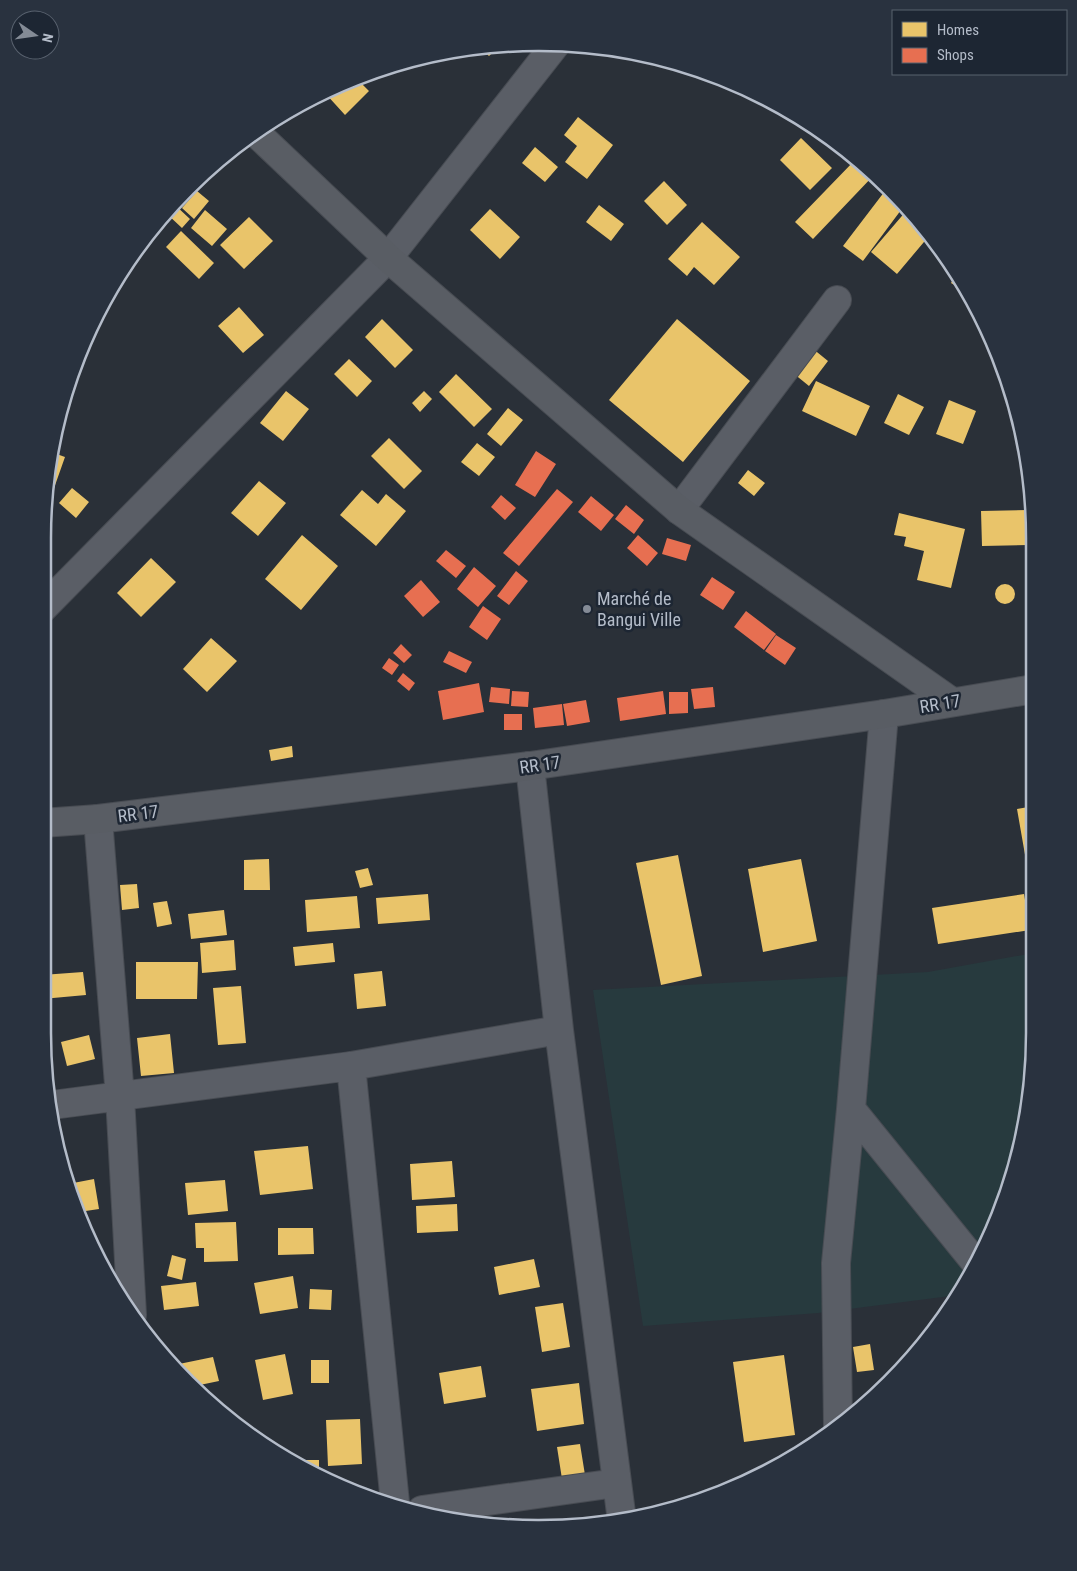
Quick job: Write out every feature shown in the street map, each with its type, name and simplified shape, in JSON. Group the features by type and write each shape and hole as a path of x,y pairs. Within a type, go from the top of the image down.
{"main road":[{"path":"262,138 388,258 679,510 952,702"},
{"name":"RR 17","path":"51,822 98,819 530,766 884,714 1026,690"}],"street":[{"path":"51,600 388,258 550,51"},
{"path":"679,510 837,300"},
{"path":"838,1417 836,1263 851,1109 884,714"},
{"path":"530,766 559,1030 621,1513"},
{"path":"98,819 120,1097 131,1300"},
{"path":"57,1104 351,1066 559,1030"},
{"path":"351,1066 393,1497"},
{"path":"851,1109 971,1257"},
{"path":"435,1508 616,1483"}],"green space":[{"path":"1026,954 1025,1064 1022,1096 1009,1159 989,1219 976,1248 948,1296 818,1313 643,1326 593,990 928,972"}],"building: Homes":[{"path":"362,84 369,91 345,115 330,98"},
{"path":"578,117 613,145 587,179 565,162 577,146 564,135"},
{"path":"801,138 832,168 810,190 780,160"},
{"path":"535,147 558,167 545,182 522,163"},
{"path":"851,165 869,180 813,239 795,222"},
{"path":"664,181 687,205 667,225 644,201"},
{"path":"197,191 209,201 194,219 182,208"},
{"path":"883,194 900,212 863,261 843,246"},
{"path":"599,205 624,224 611,241 586,222"},
{"path":"179,209 190,219 182,228 171,218"},
{"path":"490,209 520,237 500,259 470,230"},
{"path":"205,210 227,229 212,246 191,228"},
{"path":"903,215 924,241 897,274 871,252"},
{"path":"249,217 273,241 244,269 220,245"},
{"path":"702,222 740,257 714,285 694,267 687,276 668,259"},
{"path":"181,231 214,263 199,279 166,247"},
{"path":"239,307 264,335 243,353 218,326"},
{"path":"382,319 413,350 395,368 365,337"},
{"path":"677,319 750,381 683,462 609,400"},
{"path":"812,348 828,361 809,386 793,373"},
{"path":"349,359 372,381 357,397 334,374"},
{"path":"456,374 492,409 474,427 439,392"},
{"path":"816,381 870,406 856,436 802,411"},
{"path":"286,391 309,409 283,441 260,423"},
{"path":"424,391 432,399 420,412 412,403"},
{"path":"898,394 924,407 909,435 884,423"},
{"path":"949,400 976,411 963,444 936,434"},
{"path":"508,408 523,420 501,446 487,434"},
{"path":"389,438 422,471 404,489 371,456"},
{"path":"477,443 495,457 479,476 461,462"},
{"path":"59,455 65,457 54,489"},
{"path":"748,470 765,483 754,496 738,483"},
{"path":"259,481 286,503 258,536 231,513"},
{"path":"72,488 89,502 76,518 59,503"},
{"path":"362,490 378,504 386,494 406,511 376,546 340,515"},
{"path":"1025,510 1026,545 982,546 981,511"},
{"path":"899,513 965,529 951,588 917,580 924,551 904,546 906,537 894,535"},
{"path":"302,535 338,566 301,610 265,579"},
{"path":"151,558 176,582 141,617 117,593"},
{"path":"1001,584 1009,584 1015,590 1015,598 1009,604 1001,604 995,598 995,590"},
{"path":"211,638 237,661 207,692 183,669"},
{"path":"292,746 293,757 271,761 269,750"},
{"path":"1026,807 1026,860 1017,809"},
{"path":"678,855 702,976 661,985 636,863"},
{"path":"269,859 270,890 244,890 244,860"},
{"path":"801,859 817,941 763,952 748,869"},
{"path":"368,868 373,885 360,888 355,871"},
{"path":"137,884 139,908 122,910 120,885"},
{"path":"428,894 430,920 378,924 376,898"},
{"path":"1024,894 1026,931 938,944 932,908"},
{"path":"357,896 360,928 307,932 305,900"},
{"path":"167,901 172,924 157,927 153,903"},
{"path":"224,910 227,935 191,939 188,914"},
{"path":"234,940 236,970 202,973 200,943"},
{"path":"333,943 335,962 295,966 293,947"},
{"path":"136,962 198,962 197,999 136,999"},
{"path":"382,971 386,1006 357,1009 354,974"},
{"path":"83,972 86,995 51,998 51,974"},
{"path":"241,986 246,1043 218,1045 213,988"},
{"path":"170,1034 174,1073 141,1076 137,1038"},
{"path":"89,1035 95,1059 67,1066 61,1042"},
{"path":"308,1146 313,1189 260,1195 254,1151"},
{"path":"452,1161 455,1197 412,1200 410,1164"},
{"path":"94,1179 99,1209 85,1211 75,1183"},
{"path":"225,1180 228,1211 188,1215 185,1183"},
{"path":"457,1204 458,1231 417,1233 416,1206"},
{"path":"236,1222 238,1261 204,1262 204,1248 196,1248 195,1223"},
{"path":"278,1228 313,1228 314,1254 278,1255"},
{"path":"172,1255 186,1259 182,1280 167,1276"},
{"path":"534,1259 540,1287 499,1295 494,1267"},
{"path":"293,1276 298,1308 260,1314 254,1283"},
{"path":"196,1282 199,1306 164,1310 161,1286"},
{"path":"310,1289 332,1290 331,1310 309,1309"},
{"path":"563,1303 570,1347 542,1352 535,1307"},
{"path":"870,1344 874,1370 857,1372 853,1347"},
{"path":"285,1354 293,1394 263,1400 255,1360"},
{"path":"784,1355 795,1435 744,1442 733,1362"},
{"path":"213,1357 219,1381 202,1385 181,1364"},
{"path":"311,1360 329,1360 329,1383 311,1383"},
{"path":"481,1366 486,1397 444,1404 439,1373"},
{"path":"579,1383 584,1424 537,1431 531,1389"},
{"path":"360,1419 362,1464 328,1466 326,1420"},
{"path":"580,1444 585,1475 562,1479 557,1447"},
{"path":"306,1460 319,1460 319,1468"}],"building: Shops":[{"path":"536,451 556,464 535,497 515,485"},
{"path":"557,489 573,502 519,566 503,553"},
{"path":"501,495 516,508 505,520 491,507"},
{"path":"591,496 614,515 601,531 578,512"},
{"path":"626,505 644,520 634,534 615,519"},
{"path":"638,535 658,553 647,566 627,548"},
{"path":"667,538 691,545 686,561 662,554"},
{"path":"446,550 466,566 456,578 436,561"},
{"path":"474,567 496,586 478,607 457,589"},
{"path":"516,571 528,581 509,605 497,596"},
{"path":"712,577 735,592 723,610 700,595"},
{"path":"421,580 440,602 423,617 404,596"},
{"path":"483,606 501,619 487,640 469,627"},
{"path":"746,611 776,634 764,650 734,627"},
{"path":"776,635 796,648 785,665 765,651"},
{"path":"401,644 412,655 404,663 393,653"},
{"path":"449,651 472,662 466,673 443,662"},
{"path":"389,658 399,665 392,675 382,668"},
{"path":"403,673 415,683 409,691 397,681"},
{"path":"479,683 484,712 443,720 438,691"},
{"path":"491,687 510,689 509,704 489,702"},
{"path":"713,687 715,707 694,709 691,689"},
{"path":"512,691 529,692 528,707 511,706"},
{"path":"663,691 666,714 620,721 617,698"},
{"path":"669,692 688,692 688,713 669,714"},
{"path":"586,700 590,722 567,726 563,704"},
{"path":"562,704 564,725 535,728 533,708"},
{"path":"504,714 522,714 522,730 504,730"}],"place":[{"name":"Marché de Bangui Ville","path":"587,609"}]}
